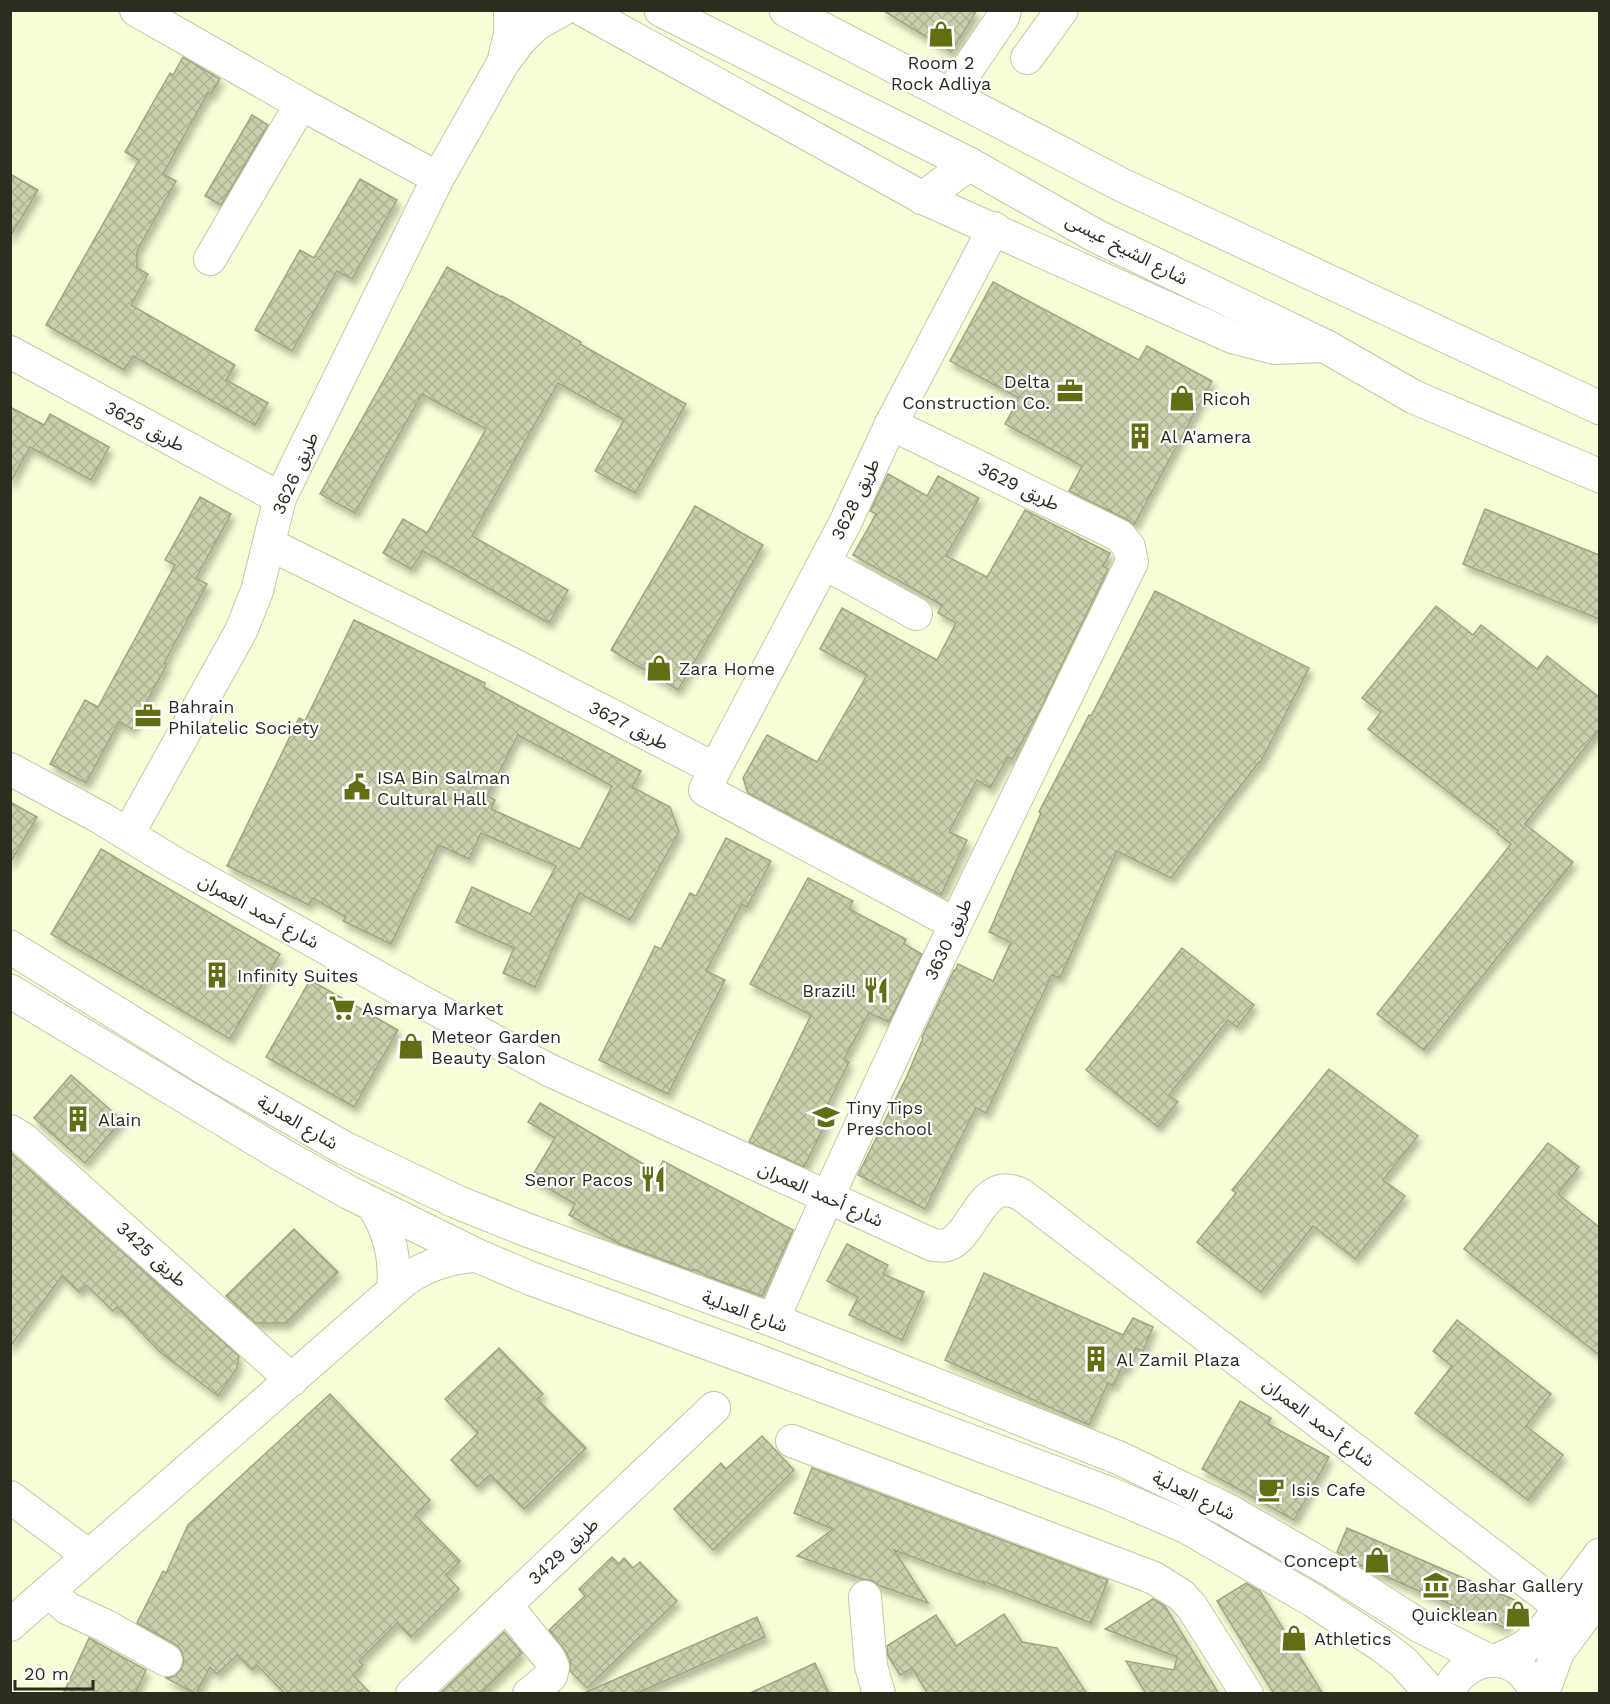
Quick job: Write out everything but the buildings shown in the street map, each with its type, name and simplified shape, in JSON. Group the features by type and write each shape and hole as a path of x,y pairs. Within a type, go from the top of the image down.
{"main road":[{"name":"شارع الشيخ عيسى","path":"661,10 969,164 1096,236 1325,346 1414,397 1599,476"},
{"path":"786,10 1122,185 1599,408"},
{"path":"923,198 969,164"},
{"name":"شارع العدلية","path":"10,947 213,1073 344,1148 457,1202 773,1320 1130,1464 1227,1510 1336,1573 1420,1626 1493,1660 1511,1664 1530,1680 1536,1694"},
{"name":"شارع العدلية","path":"10,991 237,1128 372,1204 478,1256 532,1279 1108,1493 1187,1527 1314,1601 1380,1645 1403,1662 1432,1694"},
{"path":"1447,1694 1452,1682 1461,1671 1473,1664 1493,1660 1525,1647 1544,1630 1599,1555"},
{"path":"1542,1694 1558,1651 1599,1595"}],"street":[{"path":"136,10 301,104 438,178"},
{"name":"طريق 3626","path":"503,63 510,34 510,10"},
{"name":"طريق 3626","path":"128,834 241,631 254,601 280,498 438,178 503,63 530,29 562,10"},
{"path":"583,10 923,198 1232,337 1275,348 1325,346"},
{"path":"1027,58 1062,10"},
{"path":"950,94 1004,14"},
{"path":"210,259 301,104"},
{"name":"طريق 3628","path":"714,769 824,563 891,424 994,228"},
{"name":"طريق 3625","path":"10,352 280,498"},
{"name":"طريق 3629","path":"891,424 1120,536 1129,547 1132,562"},
{"name":"طريق 3627","path":"269,544 520,668 714,769"},
{"name":"طريق 3630","path":"773,1320 827,1197 955,924 1132,562"},
{"path":"824,563 916,614"},
{"name":"شارع أحمد العمران","path":"10,769 415,998 549,1070 933,1245 946,1246 956,1240 978,1210 998,1192 1012,1190 1022,1195 1560,1607"},
{"path":"714,769 705,790 955,924"},
{"name":"طريق 3425","path":"10,1131 31,1146 292,1380"},
{"path":"372,1204 382,1220 393,1254 393,1290"},
{"path":"10,1625 393,1290 418,1271 432,1264 478,1256"},
{"name":"طريق 3429","path":"412,1694 714,1408"},
{"path":"792,1441 1168,1585 1192,1607 1247,1694"},
{"path":"10,1497 89,1556"},
{"path":"49,1591 67,1608 106,1626 166,1660"},
{"path":"865,1597 871,1666 879,1694"},
{"path":"506,1605 549,1658 553,1667 552,1676 529,1694"}],"place":[{"name":"Room 2 Rock Adliya","path":"941,34"},
{"name":"Delta Construction Co.","path":"1070,391"},
{"name":"Ricoh","path":"1182,398"},
{"name":"Al A'amera","path":"1140,436"},
{"name":"Zara Home","path":"659,668"},
{"name":"Bahrain Philatelic Society","path":"148,716"},
{"name":"ISA Bin Salman Cultural Hall","path":"357,787"},
{"name":"Infinity Suites","path":"217,975"},
{"name":"Brazil!","path":"876,990"},
{"name":"Asmarya Market","path":"342,1008"},
{"name":"Meteor Garden Beauty Salon","path":"411,1046"},
{"name":"Tiny Tips Preschool","path":"826,1117"},
{"name":"Alain","path":"78,1119"},
{"name":"Senor Pacos","path":"653,1179"},
{"name":"Al Zamil Plaza","path":"1096,1359"},
{"name":"Isis Cafe","path":"1271,1489"},
{"name":"Concept","path":"1377,1560"},
{"name":"Bashar Gallery","path":"1436,1585"},
{"name":"Quicklean","path":"1518,1614"},
{"name":"Athletics","path":"1294,1638"}]}
